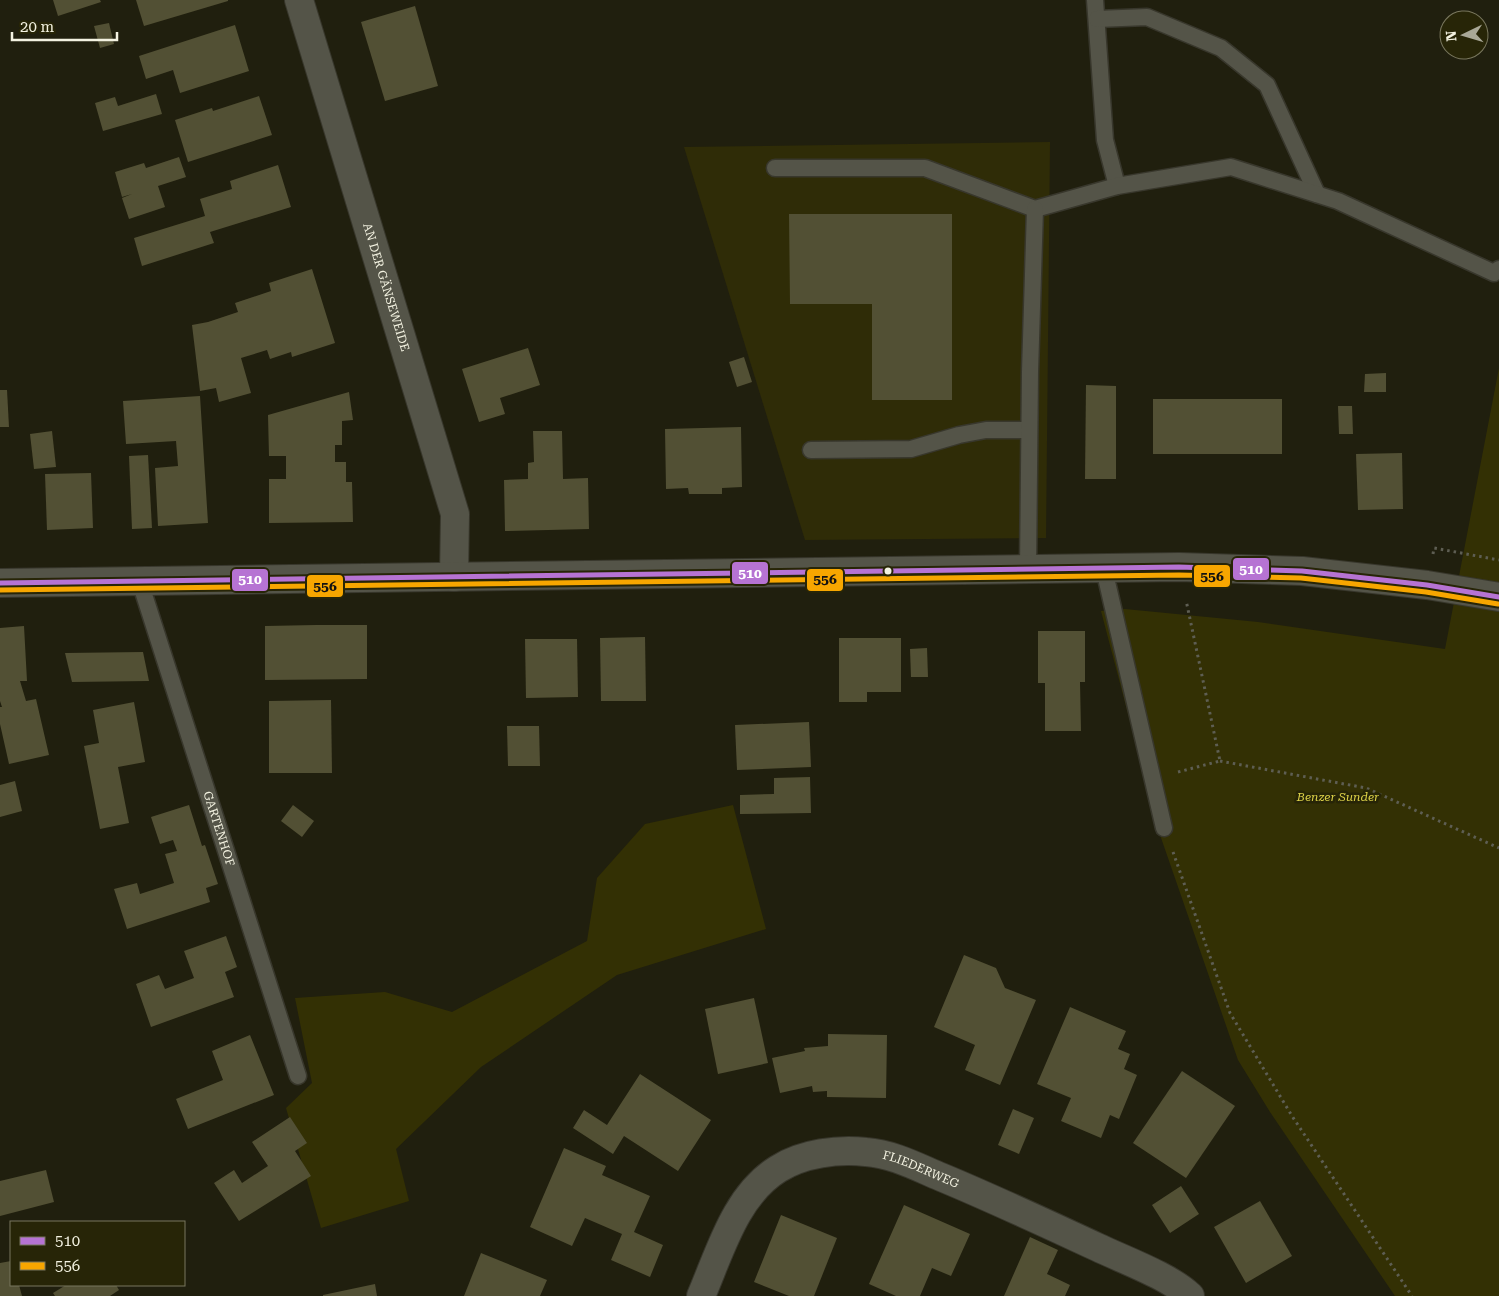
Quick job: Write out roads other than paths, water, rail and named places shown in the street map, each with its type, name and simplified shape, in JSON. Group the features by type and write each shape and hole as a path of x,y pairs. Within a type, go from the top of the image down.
{"street":[{"name":"AN DER GÄNSEWEIDE","path":"299,0 455,514 454,578"},
{"path":"0,584 1179,567 1302,571 1427,585 1499,597"},
{"name":"FLIEDERWEG","path":"701,1296 736,1214 756,1188 778,1169 807,1156 840,1151 867,1152 891,1157 993,1198 1154,1274 1184,1290 1190,1296"}],"lane":[{"path":"1096,0 1105,140 1116,186"},
{"path":"1097,18 1148,17 1221,48 1267,85 1317,194"},
{"path":"775,168 925,168 1035,208 1116,186 1231,166 1338,201 1494,273 1499,268"},
{"path":"1028,570 1030,372 1035,208"},
{"path":"811,450 911,449 960,435 986,430 1029,430"},
{"path":"1104,568 1164,828"},
{"name":"GARTENHOF","path":"140,582 298,1076"}],"park label":[{"name":"Benzer Sunder","path":"1338,797"}]}
